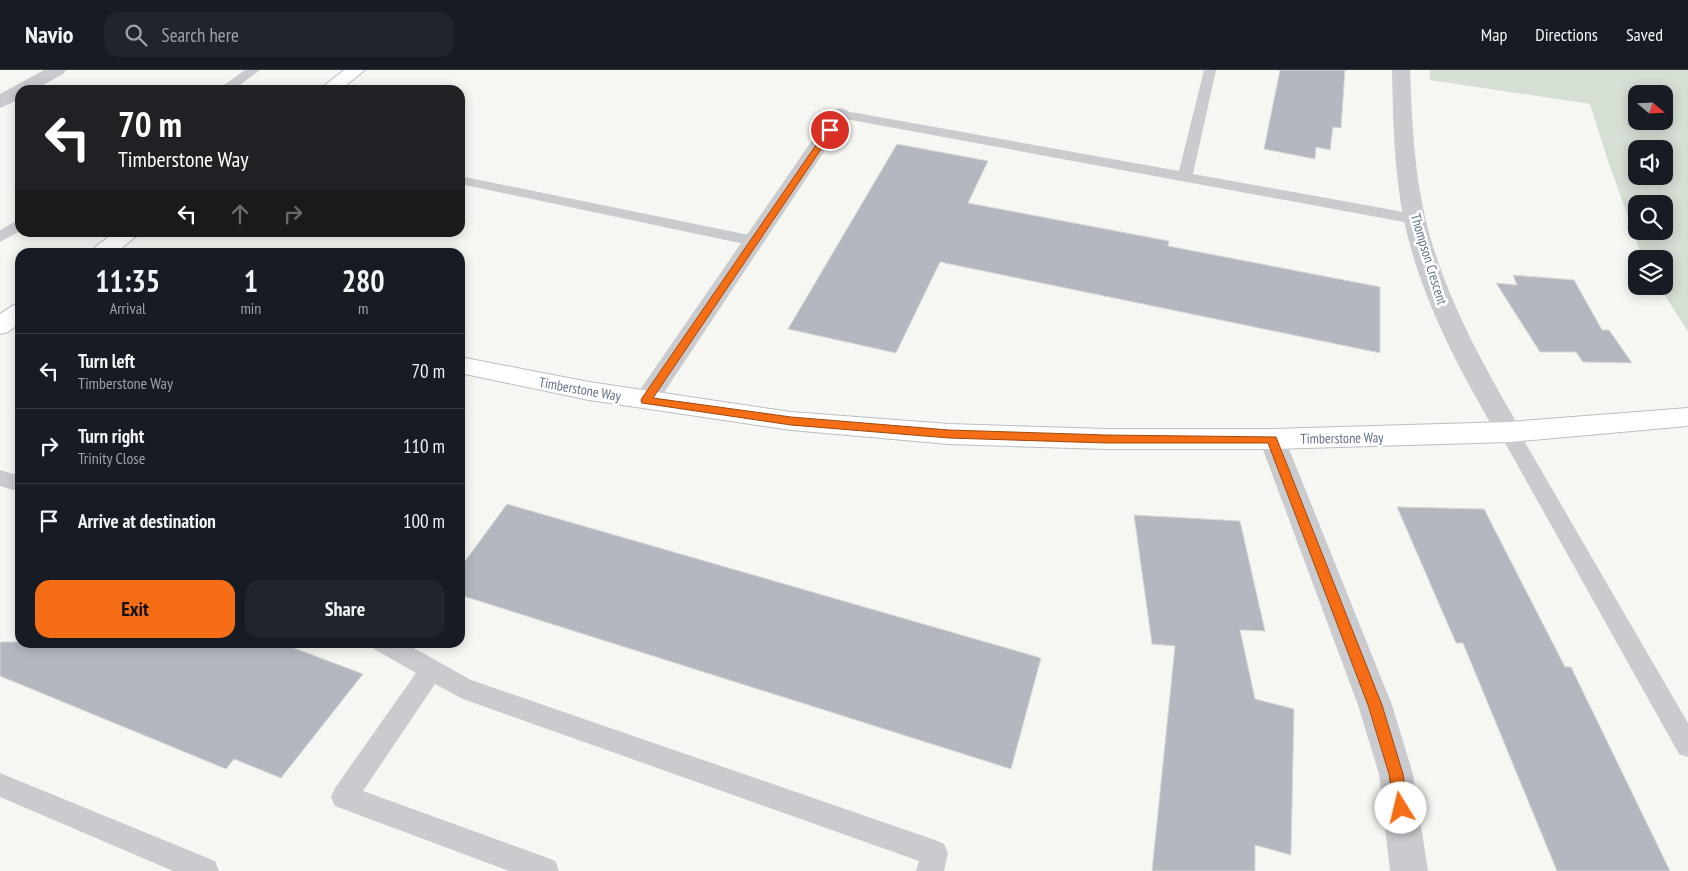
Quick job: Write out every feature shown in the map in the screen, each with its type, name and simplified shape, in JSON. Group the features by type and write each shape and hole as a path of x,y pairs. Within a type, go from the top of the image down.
{"street":[{"path":"30,85 57,70"},
{"path":"335,85 356,70"},
{"name":"Thompson Crescent","path":"1402,70 1404,152 1415,219 1450,325 1469,364 1509,432"},
{"path":"0,102 15,93"},
{"path":"646,400 840,114"},
{"path":"108,248 123,237"},
{"path":"0,326 15,315"},
{"name":"Timberstone Way","path":"465,366 560,386 791,421 949,434 1106,439 1272,439 1509,432 1688,417"},
{"path":"1272,439 1375,705 1396,774 1409,871"}],"lane":[{"path":"232,85 254,70"},
{"path":"1185,178 1210,70"},
{"path":"840,114 1415,219"},
{"path":"465,181 754,242"},
{"path":"0,237 15,227"},
{"path":"1509,432 1688,746"},
{"path":"0,478 15,482"},
{"path":"392,648 463,688 935,853 930,871"},
{"path":"431,670 344,796 545,871"},
{"path":"0,785 205,871"}],"shaded area":[{"path":"1430,70 1688,70 1688,332 1665,295 1673,295 1673,250 1640,250 1636,240 1673,240 1673,195 1628,195 1628,217 1590,104 1430,80"}],"building":[{"path":"1280,70 1345,70 1341,128 1333,127 1330,150 1316,147 1315,159 1264,149"},
{"path":"897,144 988,161 968,203 1169,241 1168,246 1380,287 1380,353 940,262 896,353 788,329"},
{"path":"1513,275 1574,280 1602,330 1609,330 1632,363 1583,362 1576,352 1540,352 1496,283 1517,285"},
{"path":"507,504 1041,658 1011,769 465,597 465,561"},
{"path":"1397,507 1484,509 1565,667 1571,667 1670,871 1557,871 1463,643 1456,643"},
{"path":"1134,515 1240,521 1265,631 1240,630 1255,699 1294,709 1291,855 1255,845 1255,871 1152,871 1175,646 1152,644"},
{"path":"0,642 15,642 15,648 294,648 363,674 281,778 234,759 226,769 0,676"}],"route":[{"path":"830,130 646,400 791,421 949,434 1106,439 1272,439 1375,705 1396,774 1401,808"}]}
